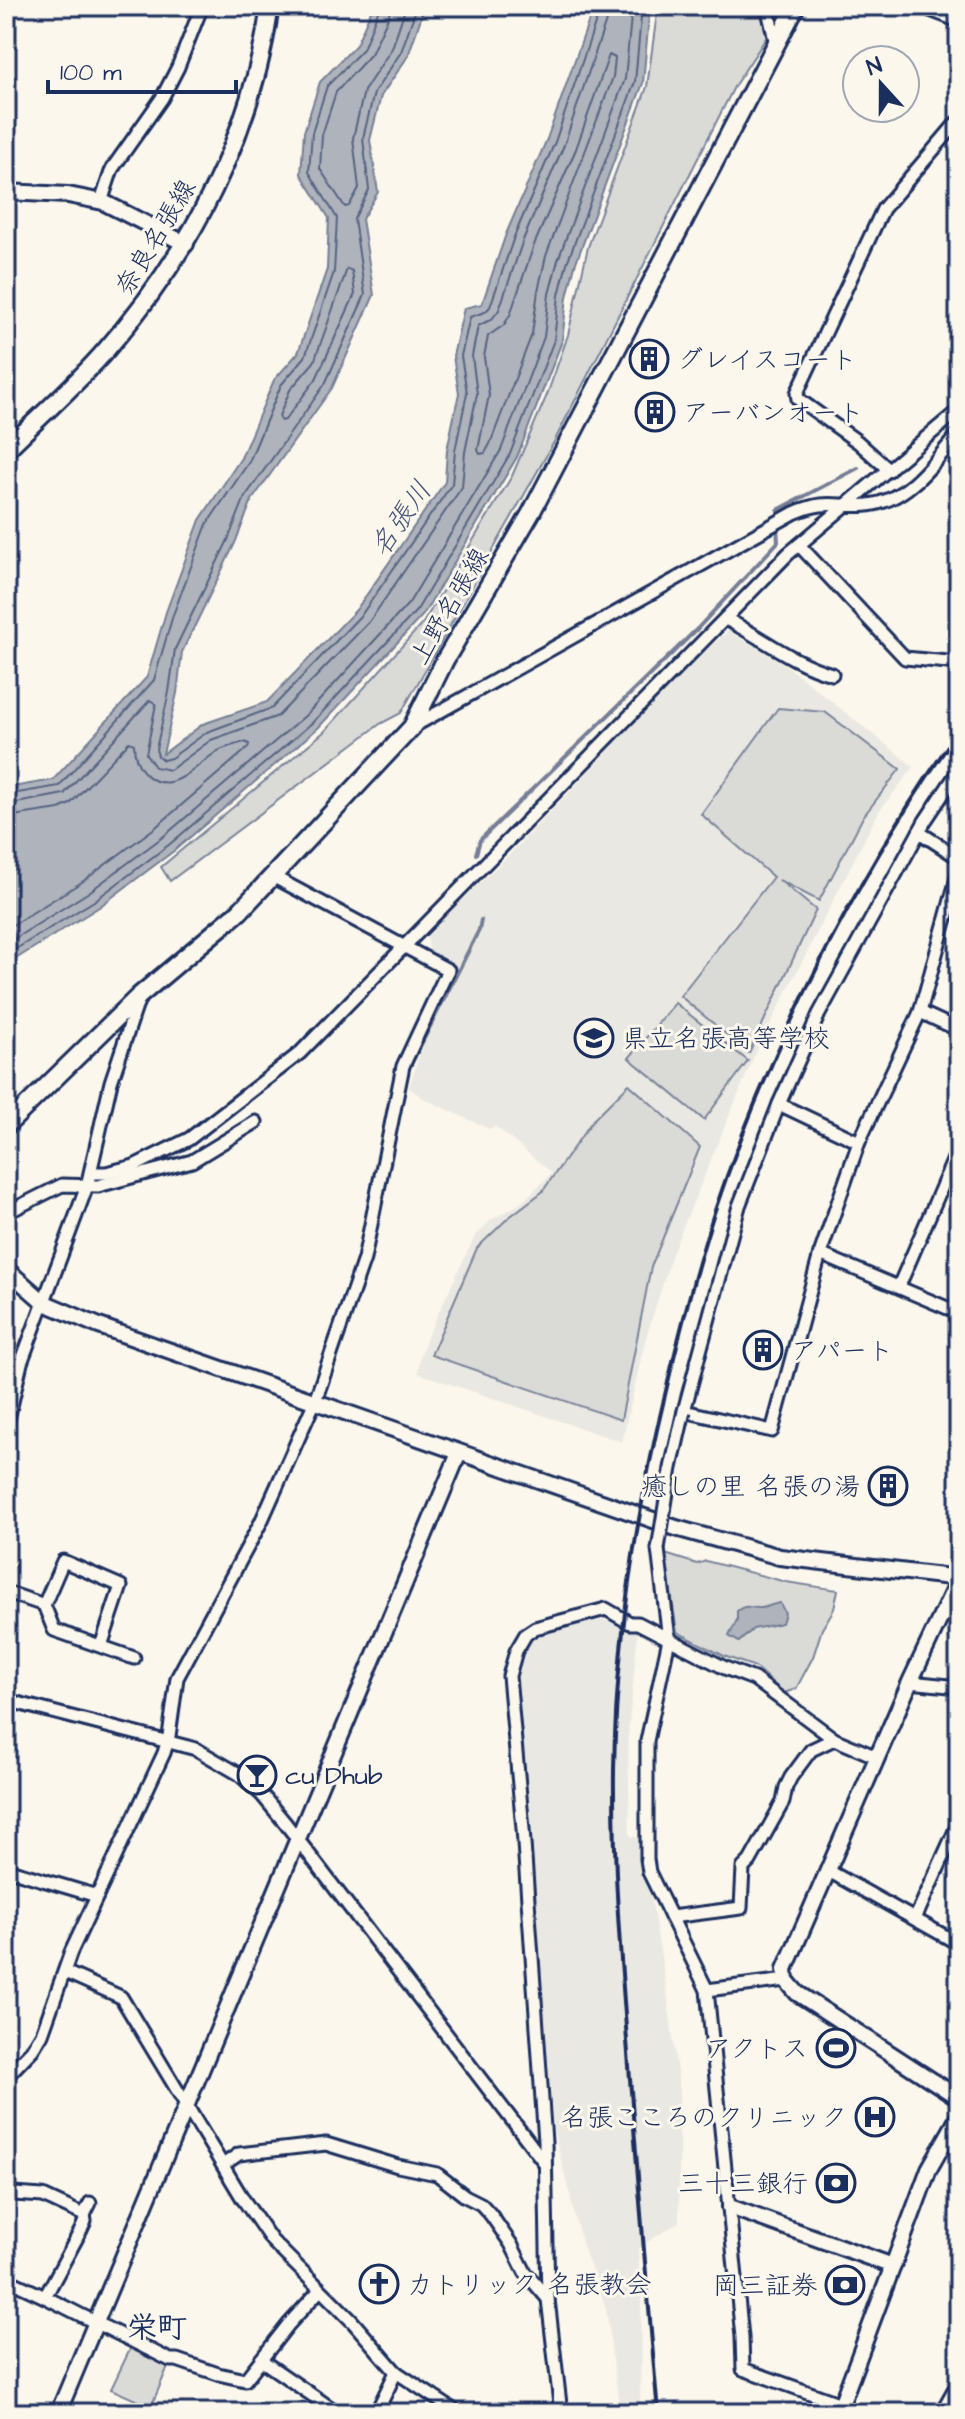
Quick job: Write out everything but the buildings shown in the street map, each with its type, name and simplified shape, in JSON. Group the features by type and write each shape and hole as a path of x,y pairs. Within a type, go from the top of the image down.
{"main road":[{"name":"奈良名張線","path":"6,450 104,353 141,309 186,244 239,129 258,66 270,6"},
{"name":"上野名張線","path":"6,1126 139,996 240,911 412,727 445,660 531,513 796,6"}],"street":[{"path":"101,202 112,169 162,98 178,67 202,6"},
{"path":"767,6 777,46"},
{"path":"920,6 959,21"},
{"path":"889,470 858,442 798,399 797,393 883,209 959,120"},
{"path":"6,192 68,195 101,202 186,244"},
{"path":"91,1173 106,1173 134,1166 199,1132 300,1053 799,545 959,410"},
{"path":"412,727 462,702 778,520 813,505 870,505 897,495 924,473 959,433"},
{"path":"799,545 905,658 959,663"},
{"path":"726,619 810,669 832,674"},
{"path":"959,770 919,832 819,1014 739,1206 684,1411 658,1549 669,1639 647,1741 647,1859 649,1872 707,1990 743,2369 840,2409 929,2169 959,2116"},
{"path":"919,832 959,858"},
{"path":"684,1411 772,1431 820,1254 859,1142 920,1012 959,871"},
{"path":"6,2077 32,2050 42,2034 97,1896 169,1745 177,1678 261,1522 315,1401 364,1259 403,1066 448,970 274,877"},
{"path":"6,1428 12,1372 45,1303 87,1186 111,1082 139,996"},
{"path":"920,1012 959,1030"},
{"path":"779,1104 859,1142"},
{"path":"6,1213 62,1185 98,1186 192,1161 256,1122"},
{"path":"899,1286 959,1147"},
{"path":"820,1254 959,1313"},
{"path":"6,1269 45,1303 99,1326 676,1528 780,1557 959,1578 788,1960 786,1980 797,1993 959,2098"},
{"path":"58,2413 459,1453"},
{"path":"101,1646 121,1586 63,1561 44,1605 54,1630 134,1658"},
{"path":"6,1592 44,1605"},
{"path":"561,2413 548,2299 545,2162 523,1829 509,1676 513,1659 526,1634 535,1628 606,1609 725,1668 754,1679 834,1739 877,1757"},
{"path":"910,1682 959,1687"},
{"path":"6,1700 207,1754 239,1774 262,1795 545,2162"},
{"path":"671,1917 741,1908 743,1868 783,1802 791,1777 811,1750 834,1739"},
{"path":"915,1919 959,1822"},
{"path":"6,1869 97,1896"},
{"path":"827,1870 956,1942 959,1927"},
{"path":"65,1972 121,1997 256,2220 396,2372 458,2413"},
{"path":"707,1990 786,1980"},
{"path":"223,2165 239,2154 326,2144 398,2166 437,2174 465,2196 481,2204 491,2215 525,2272 548,2299"},
{"path":"14,2194 43,2196 87,2209 81,2230 45,2297"},
{"path":"730,2207 893,2266"},
{"path":"6,2279 170,2360 245,2380 319,2291"},
{"path":"261,2360 338,2413"},
{"path":"376,2413 396,2372"},
{"path":"941,2413 959,2383"}],"shaded area":[{"path":"658,6 761,6 770,32 735,85 554,442 401,713 380,724 170,881 161,867 325,731 423,623 512,476 547,395 568,335 588,247 647,87"},
{"name":"県立名張高等学校","path":"728,631 787,666 914,767 879,811 755,1054 673,1251 645,1341 622,1442 418,1373 427,1337 474,1238 491,1220 521,1203 552,1173 496,1127 489,1129 423,1098 409,1088 429,1023 455,967 429,950 427,934 509,855 692,663"},
{"path":"778,708 825,712 900,769 863,817 819,901 779,880 816,910 749,1053 680,996 773,877 701,814"},
{"path":"675,1003 748,1061 704,1120 629,1058"},
{"path":"629,1084 700,1147 651,1267 621,1420 431,1355 477,1248 508,1218 542,1192 593,1120"},
{"path":"665,1554 697,1564 706,1561 786,1582 838,1590 834,1609 796,1689 784,1693 755,1667 724,1656 677,1632"},
{"path":"601,1620 617,1621 638,1630 628,1736 630,1836 641,1838 667,1992 679,2088 679,2222 638,2248 640,2413 620,2413 606,2308 582,2244 554,2132 518,1686 518,1660 528,1638 551,1628"},
{"path":"131,2347 169,2364 151,2407 111,2389"}],"water":[{"path":"373,6 425,6 408,56 381,96 370,140 378,192 362,219 374,295 332,388 252,500 235,543 182,652 177,693 163,754 203,724 267,702 356,610 445,482 447,450 459,393 453,356 464,308 482,304 506,234 547,139 594,6 650,6 643,83 575,265 567,297 562,341 517,457 423,615 318,728 175,850 99,907 6,965 6,788 53,780 147,677 166,612 200,520 241,458 274,380 298,353 327,269 329,218 301,174 304,132 320,82 356,45"},
{"path":"780,1603 785,1613 782,1623 753,1629 739,1642 729,1636 740,1609"}],"waterway":[{"path":"778,518 778,510 858,468"},
{"path":"476,854 480,840 697,629 778,542 777,526"},
{"path":"364,1276 408,1070 479,930 481,920"},
{"path":"238,1575 260,1537 284,1483"},
{"path":"22,1711 172,1749 173,1745"}],"railway":[{"path":"658,2413 624,2002 615,1847 614,1770 619,1675 636,1535 654,1442 693,1283 713,1216 760,1090 851,903 959,730"}],"place":[{"name":"グレイスコート","path":"649,359"},
{"name":"アーバンオート","path":"655,412"},
{"name":"県立名張高等学校","path":"594,1038"},
{"name":"アパート","path":"763,1350"},
{"name":"癒しの里 名張の湯","path":"888,1486"},
{"name":"cu Dhub","path":"257,1775"},
{"name":"アクトス","path":"836,2048"},
{"name":"名張こころのクリニック","path":"875,2117"},
{"name":"三十三銀行","path":"836,2183"},
{"name":"カトリック 名張教会","path":"379,2284"},
{"name":"岡三証券","path":"845,2285"}],"district":[{"name":"栄町","path":"157,2327"}],"water label":[{"name":"名張川","path":"400,518"}]}
